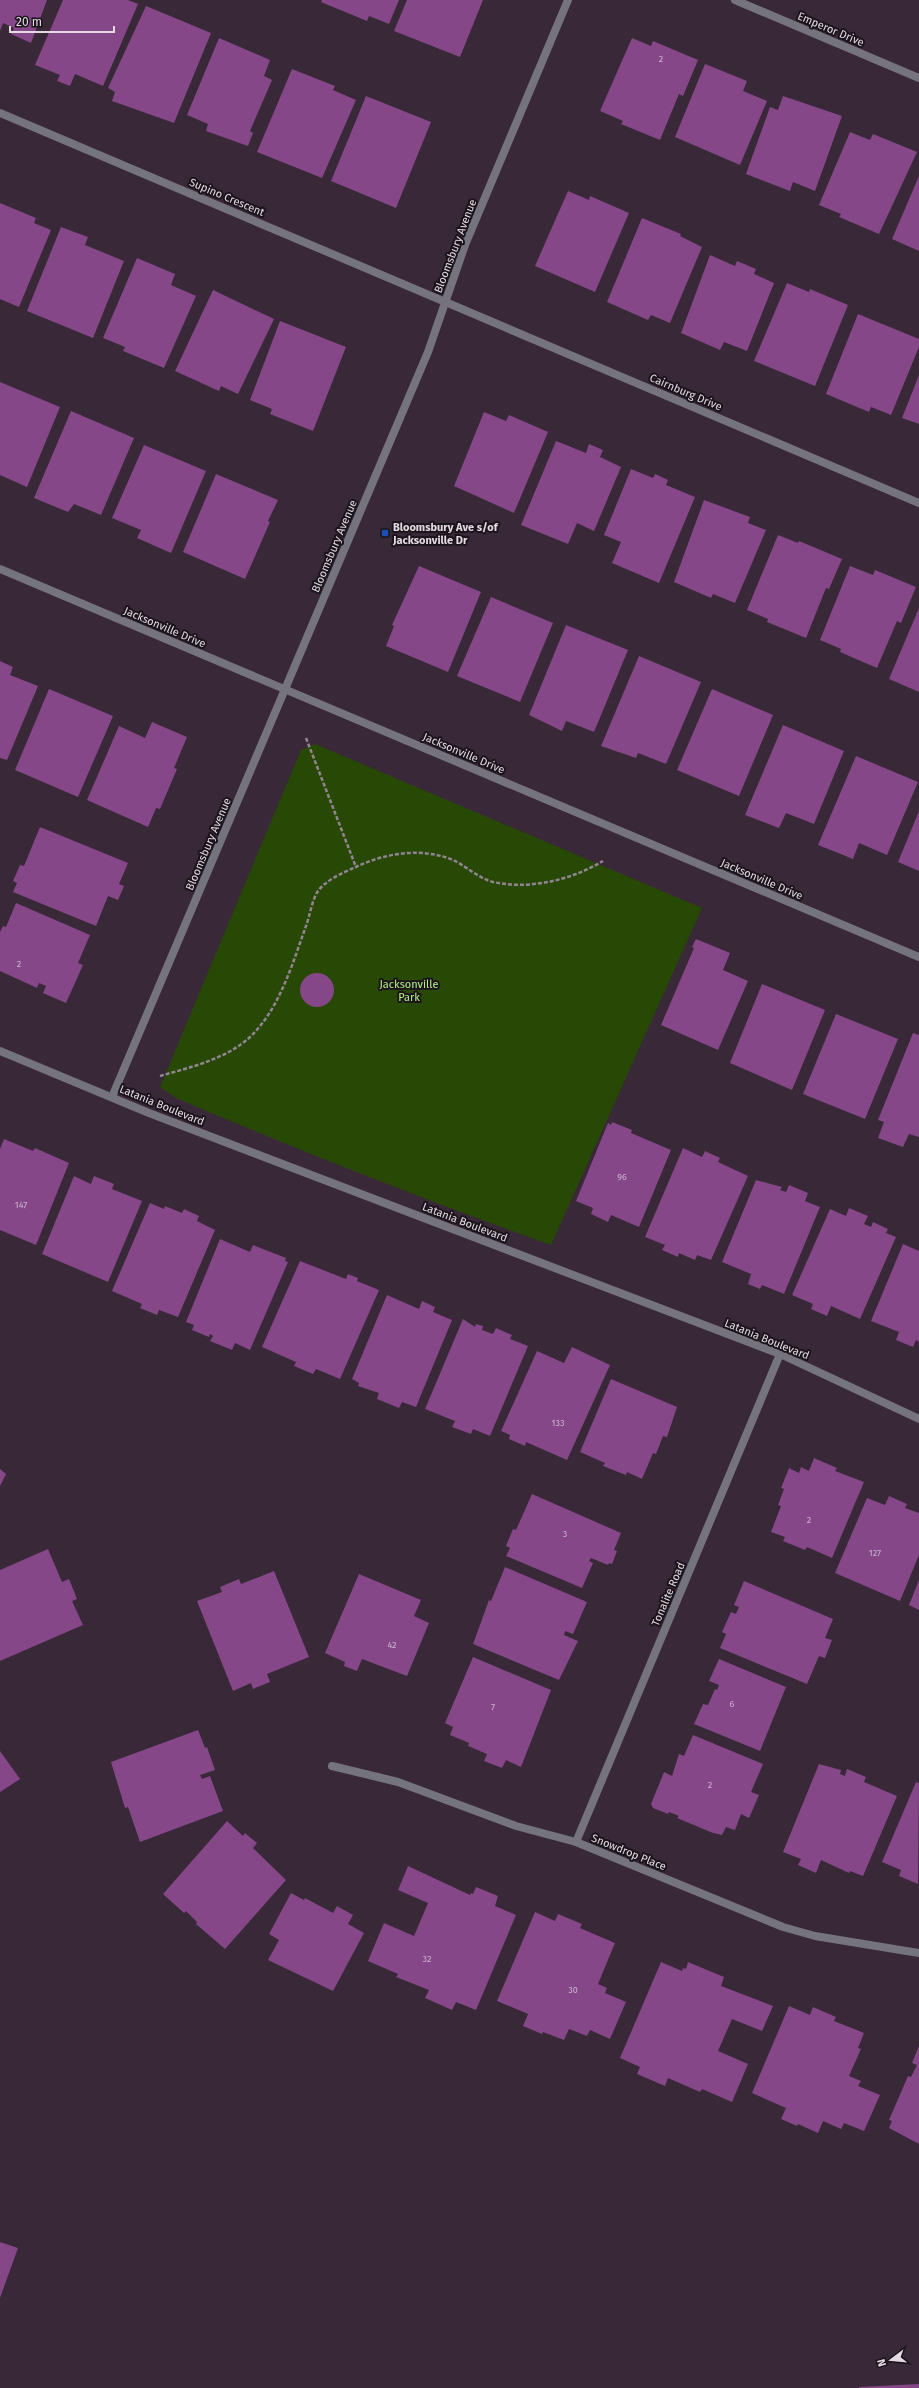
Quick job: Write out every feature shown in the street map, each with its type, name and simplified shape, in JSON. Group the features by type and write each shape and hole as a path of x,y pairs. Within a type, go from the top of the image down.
{"street":[{"name":"Bloomsbury Avenue","path":"112,1097 428,352 465,245 568,0"},
{"name":"Emperor Drive","path":"735,0 919,78"},
{"name":"Supino Crescent","path":"0,113 445,302"},
{"name":"Cairnburg Drive","path":"445,302 919,503"},
{"name":"Jacksonville Drive","path":"0,569 919,957"},
{"name":"Latania Boulevard","path":"0,1050 112,1097 780,1354 919,1419"},
{"name":"Tonalite Road","path":"576,1842 780,1354"},
{"name":"Snowdrop Place","path":"332,1766 398,1782 516,1826 576,1842 783,1927 815,1936 919,1953"}],"path":[{"path":"306,738 356,867"},
{"path":"160,1076 210,1061 250,1036 276,1000 297,951 318,892 332,880 356,867 378,858 404,853 420,853 453,860 492,882 527,884 575,875 603,861"}],"green space":[{"name":"Jacksonville Park","path":"315,744 702,908 551,1245 410,1193 316,1156 176,1098 160,1087 301,750"}],"building":[{"path":"0,0 47,0 31,43 11,34 14,28 3,23 0,31"},
{"path":"63,0 128,0 138,4 103,86 75,74 70,86 57,81 60,75 35,65"},
{"path":"322,0 399,0 389,24 369,16 367,21 321,2"},
{"path":"407,0 483,0 460,57 394,31"},
{"path":"146,6 211,33 174,123 112,101 115,92 108,88"},
{"path":"219,38 270,60 264,76 272,80 250,131 253,133 248,146 206,131 208,124 187,115"},
{"path":"632,38 651,46 653,41 698,60 683,96 679,94 660,140 621,124 623,121 600,111"},
{"path":"705,64 747,81 743,91 767,101 740,165 675,137"},
{"path":"292,69 335,86 333,90 356,100 322,178 257,152"},
{"path":"366,96 431,122 396,208 331,181"},
{"path":"783,96 842,116 815,191 793,182 790,191 746,174 770,107 778,110"},
{"path":"850,132 870,140 873,134 917,152 879,234 839,217 841,214 819,205"},
{"path":"919,176 919,251 892,239"},
{"path":"568,191 589,200 590,196 629,213 595,292 535,266"},
{"path":"0,203 36,218 34,223 51,230 19,307 0,299"},
{"path":"642,218 681,234 680,236 702,247 670,323 651,315 648,320 607,302"},
{"path":"61,227 88,237 85,245 124,261 93,338 27,311"},
{"path":"710,255 735,266 737,261 756,269 754,274 774,283 747,351 724,342 720,350 681,333"},
{"path":"137,258 175,274 171,285 196,296 164,368 123,351 125,347 103,338"},
{"path":"787,283 809,292 810,289 848,305 815,386 754,361"},
{"path":"213,290 274,319 238,394 221,386 219,391 175,371"},
{"path":"858,314 919,339 919,347 891,415 871,407 869,412 826,394"},
{"path":"280,321 346,347 313,431 270,414 272,409 250,400"},
{"path":"919,375 919,424 902,418"},
{"path":"0,382 60,407 27,487 0,475"},
{"path":"71,411 134,438 101,515 74,504 68,512 34,498"},
{"path":"484,412 506,421 509,415 548,432 514,513 454,486"},
{"path":"556,441 586,453 589,444 603,450 600,457 621,467 594,531 577,523 568,544 521,525"},
{"path":"144,445 206,471 171,553 137,538 141,530 112,518"},
{"path":"631,469 653,478 655,474 668,480 666,485 695,497 659,583 612,563 621,542 604,535"},
{"path":"216,474 278,500 245,579 183,552"},
{"path":"704,500 750,517 748,523 766,530 735,603 713,594 711,598 674,582"},
{"path":"778,535 798,543 799,541 842,559 829,589 826,588 806,638 767,622 768,619 747,610"},
{"path":"419,566 481,592 448,672 386,646 394,626 392,625"},
{"path":"850,566 873,575 875,570 916,587 901,623 897,621 877,668 840,652 841,649 820,640"},
{"path":"491,597 553,623 520,702 457,676"},
{"path":"919,608 919,692 889,679"},
{"path":"566,625 628,650 594,732 566,721 562,731 529,715"},
{"path":"639,656 701,682 666,764 638,753 636,758 601,746"},
{"path":"0,661 13,667 10,675 38,686 7,760 0,758"},
{"path":"49,689 113,716 78,797 15,770"},
{"path":"712,689 773,715 739,796 677,770"},
{"path":"152,722 187,737 174,768 177,769 160,809 156,808 148,827 87,800 119,726 145,738"},
{"path":"783,725 844,751 814,824 786,813 779,828 745,815"},
{"path":"856,756 918,782 887,855 859,843 853,859 818,845"},
{"path":"919,811 919,871 898,862"},
{"path":"40,827 128,863 119,884 124,886 118,900 108,896 96,926 13,892 17,883 13,881 20,865 24,866"},
{"path":"16,903 90,935 78,963 83,965 66,1003 43,993 46,986 39,983 37,988 0,971 0,932 3,926 6,927"},
{"path":"696,939 730,953 723,970 748,981 718,1050 661,1025 694,948 692,947"},
{"path":"320,973 329,978 333,983 333,997 329,1002 324,1006 314,1007 310,1006 301,997 300,987 301,983 310,974"},
{"path":"762,984 825,1010 792,1090 730,1063"},
{"path":"836,1014 898,1039 865,1119 803,1094"},
{"path":"913,1033 919,1035 919,1137 909,1134 903,1147 878,1138 884,1122 878,1120"},
{"path":"612,1122 632,1130 631,1133 671,1150 639,1227 611,1215 608,1222 591,1214 593,1208 576,1201 608,1123 611,1125"},
{"path":"4,1139 33,1151 35,1148 69,1163 36,1245 0,1230 0,1149"},
{"path":"683,1148 702,1157 705,1151 720,1158 718,1162 748,1176 711,1260 697,1255 695,1260 679,1253 678,1257 662,1250 665,1245 645,1237"},
{"path":"74,1176 91,1184 94,1176 114,1184 112,1189 142,1201 108,1282 42,1254"},
{"path":"756,1180 782,1187 780,1190 786,1192 789,1185 808,1193 805,1201 820,1207 784,1294 762,1285 760,1289 748,1284 751,1274 722,1262"},
{"path":"150,1203 164,1209 165,1206 182,1213 184,1209 199,1216 197,1221 215,1230 178,1317 159,1310 157,1315 140,1308 142,1304 112,1291"},
{"path":"849,1208 868,1216 864,1224 871,1227 873,1222 888,1229 886,1233 896,1237 860,1319 831,1306 827,1316 811,1309 813,1304 792,1295 830,1209 846,1216"},
{"path":"220,1239 250,1252 253,1245 286,1258 285,1261 288,1262 250,1350 235,1343 232,1350 210,1341 213,1336 210,1334 209,1337 192,1330 194,1325 186,1322"},
{"path":"903,1244 919,1251 919,1342 916,1340 913,1347 896,1340 899,1332 871,1321"},
{"path":"300,1261 346,1279 348,1274 358,1278 357,1281 379,1290 340,1379 316,1369 313,1374 294,1366 296,1362 262,1347"},
{"path":"387,1295 419,1309 422,1301 435,1307 433,1312 452,1320 416,1407 402,1402 399,1408 377,1399 379,1393 358,1386 359,1383 352,1379"},
{"path":"463,1319 475,1327 476,1324 483,1326 482,1330 493,1334 496,1328 512,1335 510,1339 528,1346 490,1436 473,1429 471,1434 452,1427 455,1421 425,1409"},
{"path":"572,1347 610,1365 567,1460 526,1442 525,1446 509,1439 510,1435 501,1431 537,1351 564,1363"},
{"path":"611,1379 677,1407 667,1437 663,1436 656,1454 653,1453 642,1479 627,1472 626,1475 603,1466 605,1463 580,1452"},
{"path":"814,1458 837,1468 835,1471 864,1482 832,1558 807,1547 805,1550 783,1541 785,1537 771,1532 781,1506 778,1505 784,1489 781,1488 789,1468 799,1473 801,1467 809,1471"},
{"path":"0,1469 6,1474 0,1486"},
{"path":"532,1494 621,1533 614,1550 617,1551 612,1564 609,1563 608,1565 591,1558 589,1561 593,1563 582,1588 506,1556 510,1548 506,1546 513,1529 516,1530"},
{"path":"889,1496 907,1504 905,1508 919,1513 919,1555 900,1601 835,1573 867,1498 885,1505"},
{"path":"48,1549 62,1582 69,1579 77,1599 72,1601 83,1625 0,1661 0,1570"},
{"path":"505,1567 587,1602 573,1634 565,1631 564,1635 578,1641 559,1680 473,1644 489,1600 491,1601"},
{"path":"274,1571 309,1657 267,1674 270,1682 253,1689 251,1683 233,1691 197,1601 222,1592 220,1587 239,1579 241,1584"},
{"path":"359,1574 421,1600 414,1616 429,1623 407,1676 362,1659 357,1671 344,1666 345,1662 325,1653"},
{"path":"919,1580 919,1610 909,1605"},
{"path":"744,1581 833,1619 825,1638 832,1640 825,1658 819,1656 807,1684 720,1648 726,1634 722,1632 731,1612 736,1614 739,1607 734,1605"},
{"path":"473,1657 551,1690 521,1767 506,1760 502,1768 484,1761 487,1754 468,1746 469,1743 450,1735 453,1727 445,1723"},
{"path":"719,1659 786,1687 760,1751 694,1724 703,1704 708,1705 715,1689 717,1690 719,1685 709,1681"},
{"path":"198,1730 205,1748 207,1747 215,1770 200,1775 202,1779 210,1776 223,1811 140,1842 128,1807 125,1808 111,1762"},
{"path":"693,1735 763,1764 751,1792 759,1795 749,1818 741,1814 735,1830 726,1827 722,1835 713,1833 677,1818 679,1816 669,1812 668,1814 653,1808 651,1804 664,1772 672,1776 679,1754 684,1756"},
{"path":"0,1751 20,1779 0,1792"},
{"path":"819,1764 841,1770 840,1774 845,1776 847,1769 866,1777 864,1782 897,1796 863,1876 850,1871 849,1873 821,1860 816,1873 798,1865 801,1859 783,1852"},
{"path":"916,1782 919,1783 918,1884 899,1876 901,1870 882,1862"},
{"path":"227,1821 243,1836 245,1833 257,1843 253,1848 286,1880 225,1949 196,1924 197,1922 186,1911 184,1913 163,1894"},
{"path":"408,1866 470,1895 471,1893 473,1894 476,1887 498,1896 495,1906 516,1915 476,2010 456,2002 452,2010 425,1998 429,1990 396,1977 398,1974 368,1961 384,1923 414,1936 428,1903 398,1890"},
{"path":"291,1893 304,1900 305,1898 333,1913 337,1906 353,1915 348,1924 364,1933 333,1991 268,1960 279,1940 269,1934"},
{"path":"535,1912 555,1921 558,1914 582,1924 580,1928 615,1943 598,1984 607,1988 605,1993 626,2002 610,2039 590,2030 587,2036 569,2029 564,2040 543,2032 542,2034 523,2026 528,2014 497,2001"},
{"path":"661,1962 682,1971 683,1968 686,1969 688,1962 724,1977 721,1986 773,2006 762,2031 732,2019 718,2051 748,2064 732,2102 702,2089 700,2092 668,2078 665,2086 637,2074 640,2067 620,2058"},
{"path":"789,2006 810,2015 813,2007 836,2017 834,2021 864,2033 858,2048 861,2049 849,2076 861,2081 858,2086 880,2095 864,2131 844,2123 841,2129 823,2121 818,2133 798,2124 797,2126 781,2119 786,2108 752,2093"},
{"path":"919,2046 919,2144 889,2128 892,2121 889,2120 908,2076 911,2077 917,2065 912,2063"},
{"path":"0,2242 18,2248 0,2298"},
{"path":"919,2384 919,2388 859,2388 859,2387"}],"place":[{"name":"Bloomsbury Ave s/of Jacksonville Dr","path":"385,533"}]}
